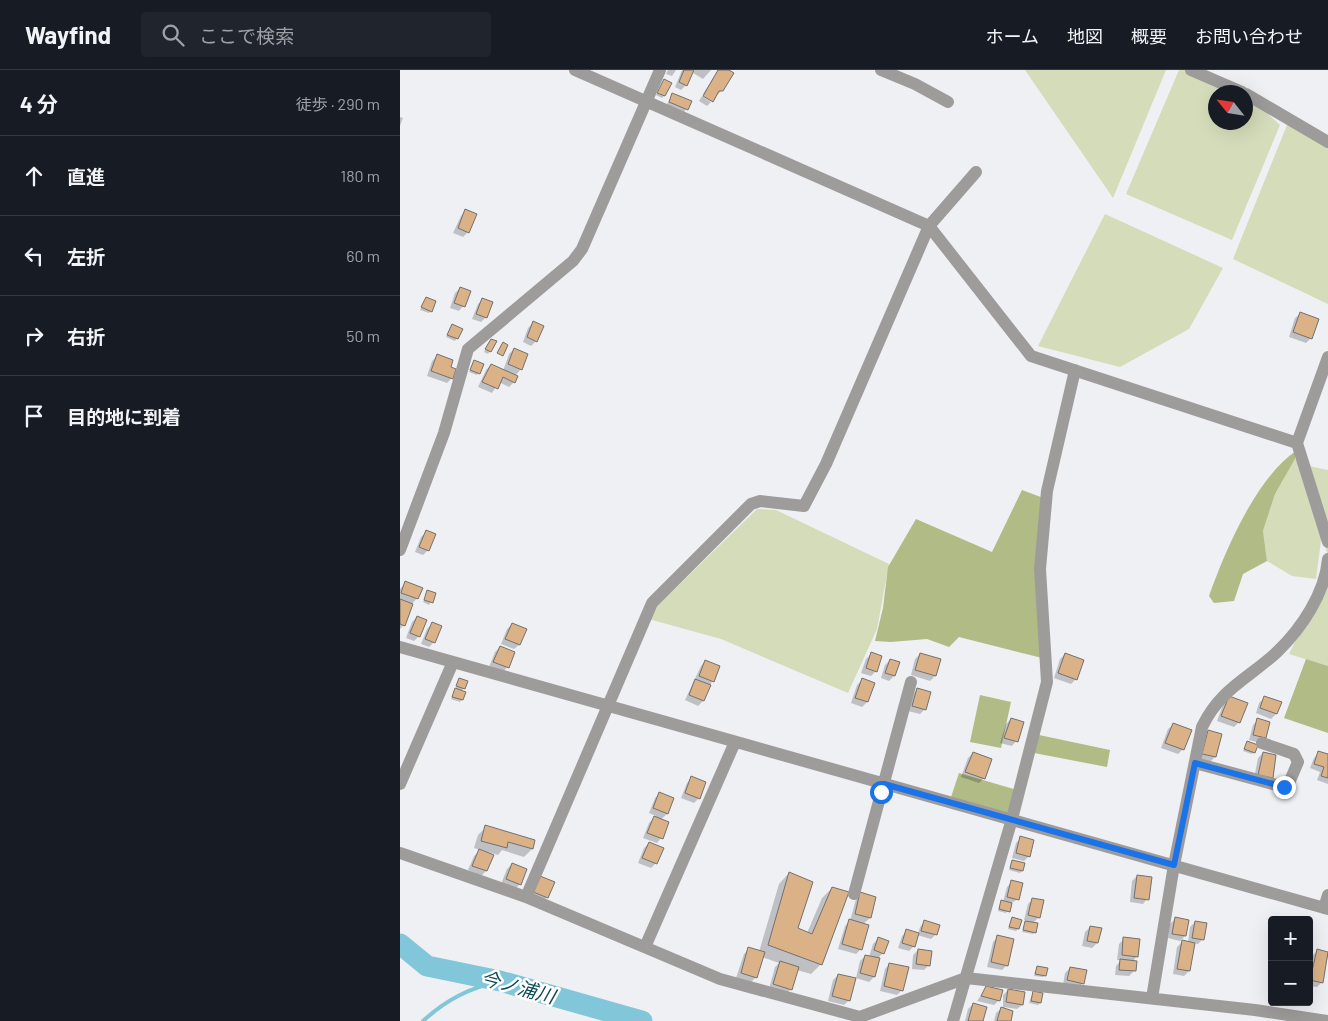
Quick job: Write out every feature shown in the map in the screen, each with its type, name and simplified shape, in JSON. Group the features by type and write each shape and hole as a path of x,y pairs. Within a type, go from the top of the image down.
{"street":[{"path":"575,70 929,226 1031,356 1297,443"},
{"path":"400,550 444,432 468,348 573,261 582,249 660,70"},
{"path":"882,70 915,84 948,102"},
{"path":"1191,70 1226,85"},
{"path":"1253,98 1328,142"},
{"path":"526,896 652,603 751,504 760,501 804,506 826,464 929,226 976,172"},
{"path":"1328,357 1297,443 1328,542"},
{"path":"953,1021 1012,819 1047,682 1040,569 1047,491 1075,370"},
{"path":"1152,998 1174,865 1202,727 1211,708 1228,690 1277,652 1296,630 1315,601 1327,575 1328,559"},
{"path":"400,647 1326,908 1328,895"},
{"path":"400,784 453,662"},
{"path":"854,894 912,682"},
{"path":"645,947 735,742"},
{"path":"1195,763 1284,787 1289,784 1298,762 1294,754 1262,743"},
{"path":"400,853 526,896 720,979 860,1017 966,978 1152,998 1254,1016 1328,1021"}],"green space":[{"path":"1025,70 1166,70 1113,198"},
{"path":"1179,70 1191,70 1226,85 1208,85 1208,130 1253,130 1253,100 1280,125 1232,240 1126,194"},
{"path":"1289,120 1328,139 1328,304 1233,259"},
{"path":"1105,214 1223,268 1189,329 1120,367 1038,346"},
{"path":"1296,451 1295,459 1275,494 1263,531 1267,561 1243,574 1234,601 1214,603 1209,596 1233,537 1255,497 1268,479 1281,463"},
{"path":"1295,459 1309,466 1328,470 1328,557 1322,533 1316,579 1292,576 1267,561 1263,531 1275,494"},
{"path":"1022,490 1046,499 1046,659 959,637 949,647 927,639 891,642 875,641 883,608 888,567 916,519 992,552"},
{"path":"757,509 776,510 889,564 877,629 848,693 721,639 645,618"},
{"path":"1328,558 1328,666 1289,654 1315,601"},
{"path":"1306,659 1328,666 1328,733 1284,718"},
{"path":"980,695 1011,702 1001,748 970,742"},
{"path":"1039,735 1110,750 1107,767 1034,753"},
{"path":"959,773 1017,790 1010,817 950,800"}],"building":[{"path":"684,70 694,70 687,86 679,82"},
{"path":"718,70 729,70 734,73 723,91 719,91 713,102 703,96"},
{"path":"664,79 672,83 665,96 657,93"},
{"path":"672,93 692,101 688,110 669,102"},
{"path":"465,209 477,214 469,233 458,228"},
{"path":"460,287 471,291 465,307 454,303"},
{"path":"426,297 436,301 432,312 421,307"},
{"path":"482,298 493,302 487,318 476,314"},
{"path":"1300,312 1319,319 1312,339 1293,332"},
{"path":"533,321 544,326 537,342 527,337"},
{"path":"452,324 463,329 458,339 447,335"},
{"path":"491,339 497,341 491,352 485,349"},
{"path":"503,342 508,345 503,356 497,353"},
{"path":"514,348 528,354 522,370 508,364"},
{"path":"437,354 453,360 451,367 456,369 453,379 431,371"},
{"path":"474,360 484,364 480,374 470,370"},
{"path":"491,364 518,376 515,383 503,377 498,389 482,382"},
{"path":"426,530 436,534 429,551 419,547"},
{"path":"405,581 423,588 418,599 401,593"},
{"path":"427,590 436,593 433,603 424,600"},
{"path":"400,599 413,604 405,626 400,624"},
{"path":"417,616 427,620 420,637 410,633"},
{"path":"432,622 442,626 435,643 425,639"},
{"path":"512,623 527,629 520,645 505,639"},
{"path":"500,646 515,652 509,668 493,662"},
{"path":"871,652 882,656 877,672 866,668"},
{"path":"920,653 941,659 936,676 915,670"},
{"path":"1065,653 1084,660 1077,680 1058,673"},
{"path":"890,659 900,662 895,676 885,673"},
{"path":"705,660 720,666 714,682 699,676"},
{"path":"459,678 468,681 465,689 456,686"},
{"path":"862,678 875,683 868,702 855,698"},
{"path":"695,679 711,685 704,701 689,695"},
{"path":"455,688 466,692 463,700 452,697"},
{"path":"917,688 931,692 926,710 912,706"},
{"path":"1229,696 1248,703 1240,723 1221,716"},
{"path":"1264,696 1282,702 1277,714 1260,708"},
{"path":"1011,718 1024,722 1018,742 1004,738"},
{"path":"1257,718 1270,722 1266,738 1253,735"},
{"path":"1173,723 1192,730 1184,750 1165,743"},
{"path":"1208,730 1222,734 1216,757 1202,754"},
{"path":"1247,741 1258,745 1255,753 1244,749"},
{"path":"1318,751 1328,754 1328,778 1321,776 1324,767 1314,764"},
{"path":"973,752 992,759 985,779 965,772"},
{"path":"1263,752 1276,755 1273,778 1258,775"},
{"path":"691,776 706,782 700,799 685,793"},
{"path":"659,792 674,798 668,814 653,808"},
{"path":"654,816 669,822 663,839 647,833"},
{"path":"485,825 535,840 533,849 508,842 507,848 481,841"},
{"path":"1020,836 1034,840 1030,857 1016,853"},
{"path":"649,842 664,848 657,864 642,858"},
{"path":"479,849 494,855 487,871 472,866"},
{"path":"1012,860 1025,863 1023,871 1010,868"},
{"path":"512,863 527,869 521,885 506,879"},
{"path":"789,872 813,882 798,928 812,934 832,887 849,892 822,965 768,945"},
{"path":"1137,875 1152,877 1149,900 1134,898"},
{"path":"540,876 555,882 548,898 533,892"},
{"path":"1011,880 1023,883 1019,900 1007,897"},
{"path":"860,892 876,897 871,918 855,914"},
{"path":"1032,898 1044,900 1040,918 1028,915"},
{"path":"1001,900 1012,903 1010,912 999,909"},
{"path":"1012,917 1022,920 1019,929 1009,927"},
{"path":"1175,917 1189,920 1186,936 1172,934"},
{"path":"849,919 869,925 862,950 842,944"},
{"path":"924,920 940,925 937,935 921,931"},
{"path":"1025,921 1038,923 1036,933 1023,930"},
{"path":"1195,921 1207,923 1204,940 1192,938"},
{"path":"1090,926 1102,928 1098,943 1087,941"},
{"path":"906,929 919,933 915,947 902,943"},
{"path":"997,935 1014,939 1008,966 991,962"},
{"path":"878,937 889,941 884,954 874,950"},
{"path":"1123,937 1140,939 1138,957 1122,955"},
{"path":"1182,940 1195,943 1190,971 1177,969"},
{"path":"748,947 765,952 757,978 741,973"},
{"path":"918,949 932,951 930,966 916,964"},
{"path":"1317,949 1328,952 1323,983 1313,981 1313,967"},
{"path":"865,955 880,958 875,977 860,973"},
{"path":"1120,959 1137,961 1136,971 1119,970"},
{"path":"780,961 799,967 792,990 773,984"},
{"path":"889,963 909,967 903,991 884,986"},
{"path":"1037,966 1048,968 1046,976 1035,974"},
{"path":"1070,967 1087,970 1084,984 1067,980"},
{"path":"838,974 856,978 850,1001 832,996"},
{"path":"986,986 1003,990 1000,1001 981,996"},
{"path":"1008,989 1025,992 1023,1005 1006,1002"},
{"path":"1033,991 1043,993 1041,1003 1031,1001"},
{"path":"973,1003 987,1007 983,1021 968,1021"},
{"path":"1001,1007 1013,1011 1011,1021 997,1021"}],"waterway":[{"name":"今ノ浦川","path":"400,944 427,966 500,981 642,1021"},
{"path":"423,1021 440,1007 458,996 478,987 500,981"}],"route":[{"path":"881,792 884,784 1174,865 1195,763 1284,787"}]}
